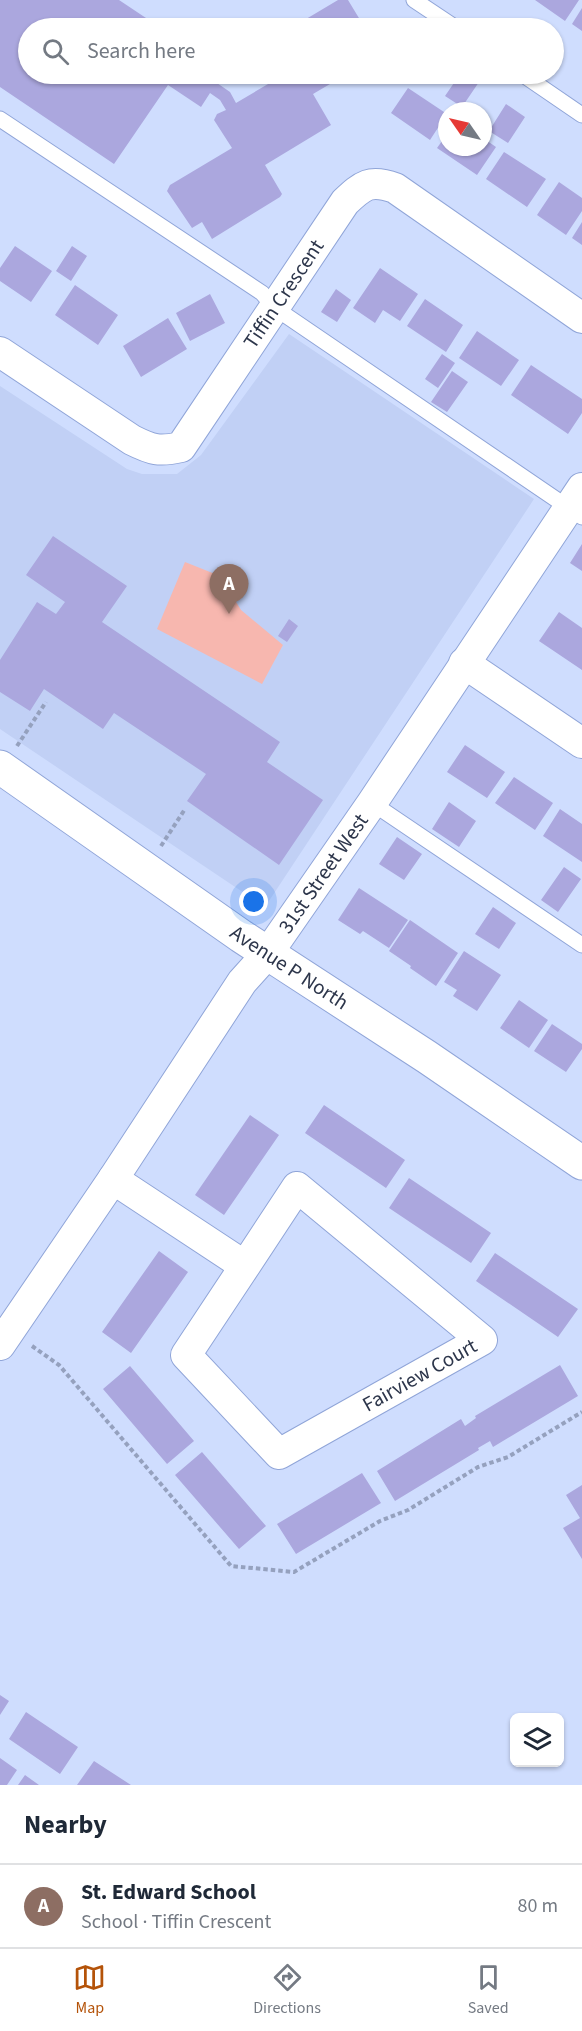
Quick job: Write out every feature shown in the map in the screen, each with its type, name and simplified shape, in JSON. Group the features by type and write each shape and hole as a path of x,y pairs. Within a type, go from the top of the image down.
{"main road":[{"name":"Avenue P North","path":"7,758 268,953 427,1057 582,1163"}],"street":[{"name":"Tiffin Crescent","path":"0,352 132,440 152,450 164,451 181,447 345,202 362,186 381,183 395,188 582,318"},
{"name":"31st Street West","path":"0,1346 242,982 268,953 372,803 464,663 578,504"},
{"path":"464,663 582,743"},
{"path":"113,1179 245,1266"},
{"name":"Fairview Court","path":"297,1187 482,1340 279,1454 186,1354 245,1266 297,1187"}],"lane":[{"path":"414,0 441,18"},
{"path":"537,84 582,115"},
{"path":"0,119 262,293 275,308 578,504"},
{"path":"372,803 582,945"}],"path":[{"path":"7,758 46,702"},
{"path":"160,847 185,809"},
{"path":"32,1346 59,1365 231,1566 294,1572 380,1521 408,1510 477,1467 508,1456 582,1412"}],"shaded area":[{"path":"289,334 534,499 265,907 0,729 0,386 127,469 142,474 177,474 201,455"},
{"path":"185,562 220,576 241,610 283,645 262,684 157,629"}],"building":[{"path":"0,0 119,0 146,18 18,18 18,84 218,84 230,92 236,103 268,84 330,84 313,94 331,125 265,165 282,194 280,197 212,239 202,222 192,228 167,191 170,185 232,148 214,120 217,114 226,110 220,100 210,93 201,107 168,85 114,164 0,87"},
{"path":"338,0 348,0 359,18 308,18"},
{"path":"535,0 579,0 565,21 564,18"},
{"path":"582,8 582,31 572,24"},
{"path":"453,84 478,84 465,102 454,102 445,96"},
{"path":"408,88 438,108 438,128 430,140 391,113"},
{"path":"506,104 525,117 508,143 492,133 492,126"},
{"path":"504,152 546,179 527,207 486,179"},
{"path":"449,156 490,156 477,175"},
{"path":"559,182 582,198 582,211 566,235 537,215"},
{"path":"582,222 582,245 572,238"},
{"path":"15,246 52,271 31,302 0,281 0,268"},
{"path":"72,246 87,256 71,281 56,271"},
{"path":"380,268 418,294 400,321 383,310 375,323 353,308"},
{"path":"75,285 118,315 98,345 55,315"},
{"path":"336,289 351,300 337,322 321,312"},
{"path":"210,294 225,323 190,341 176,313"},
{"path":"425,299 463,325 446,352 407,326"},
{"path":"168,318 187,349 141,377 123,346"},
{"path":"477,331 519,360 501,386 459,358"},
{"path":"442,354 455,363 438,388 425,379"},
{"path":"531,365 582,399 582,413 568,434 511,395"},
{"path":"452,371 468,382 447,412 431,402"},
{"path":"53,536 127,586 102,622 280,742 267,762 323,800 279,865 187,801 206,774 114,713 103,729 44,689 30,711 0,692 0,660 37,602 56,614 65,602 26,575"},
{"path":"582,544 582,571 570,563"},
{"path":"559,612 582,628 582,670 539,641"},
{"path":"289,619 298,626 287,642 278,636"},
{"path":"465,745 505,772 487,798 447,772"},
{"path":"514,777 553,803 535,830 495,803"},
{"path":"449,802 476,821 459,847 432,829"},
{"path":"560,809 582,824 582,862 543,836"},
{"path":"397,837 422,854 404,880 379,864"},
{"path":"564,867 581,879 558,912 541,900"},
{"path":"359,888 408,920 389,948 363,931 360,934 338,920"},
{"path":"493,907 516,923 499,949 475,934"},
{"path":"410,920 458,953 436,986 389,951"},
{"path":"464,951 501,975 477,1011 453,996 457,990 444,982"},
{"path":"519,1000 548,1020 529,1048 500,1028"},
{"path":"552,1024 582,1044 582,1049 566,1072 534,1051"},
{"path":"324,1105 405,1160 386,1188 305,1133"},
{"path":"250,1115 279,1135 224,1215 195,1195"},
{"path":"409,1178 491,1233 471,1263 389,1208"},
{"path":"159,1251 188,1272 131,1353 102,1332"},
{"path":"495,1253 578,1309 558,1337 476,1281"},
{"path":"560,1365 578,1396 493,1447 490,1441 395,1501 377,1471 461,1419 465,1426 476,1418 475,1416"},
{"path":"130,1366 194,1441 167,1464 103,1389"},
{"path":"202,1452 266,1526 239,1549 175,1475"},
{"path":"362,1473 381,1503 296,1554 277,1524"},
{"path":"582,1485 582,1559 563,1528 580,1518 566,1495"},
{"path":"0,1695 9,1701 0,1715"},
{"path":"26,1712 78,1747 60,1774 9,1739"},
{"path":"0,1758 17,1770 7,1785 0,1785"},
{"path":"94,1761 131,1785 77,1785"},
{"path":"25,1775 39,1785 18,1785"}],"place":[{"name":"St. Edward School","path":"229,614"}]}
